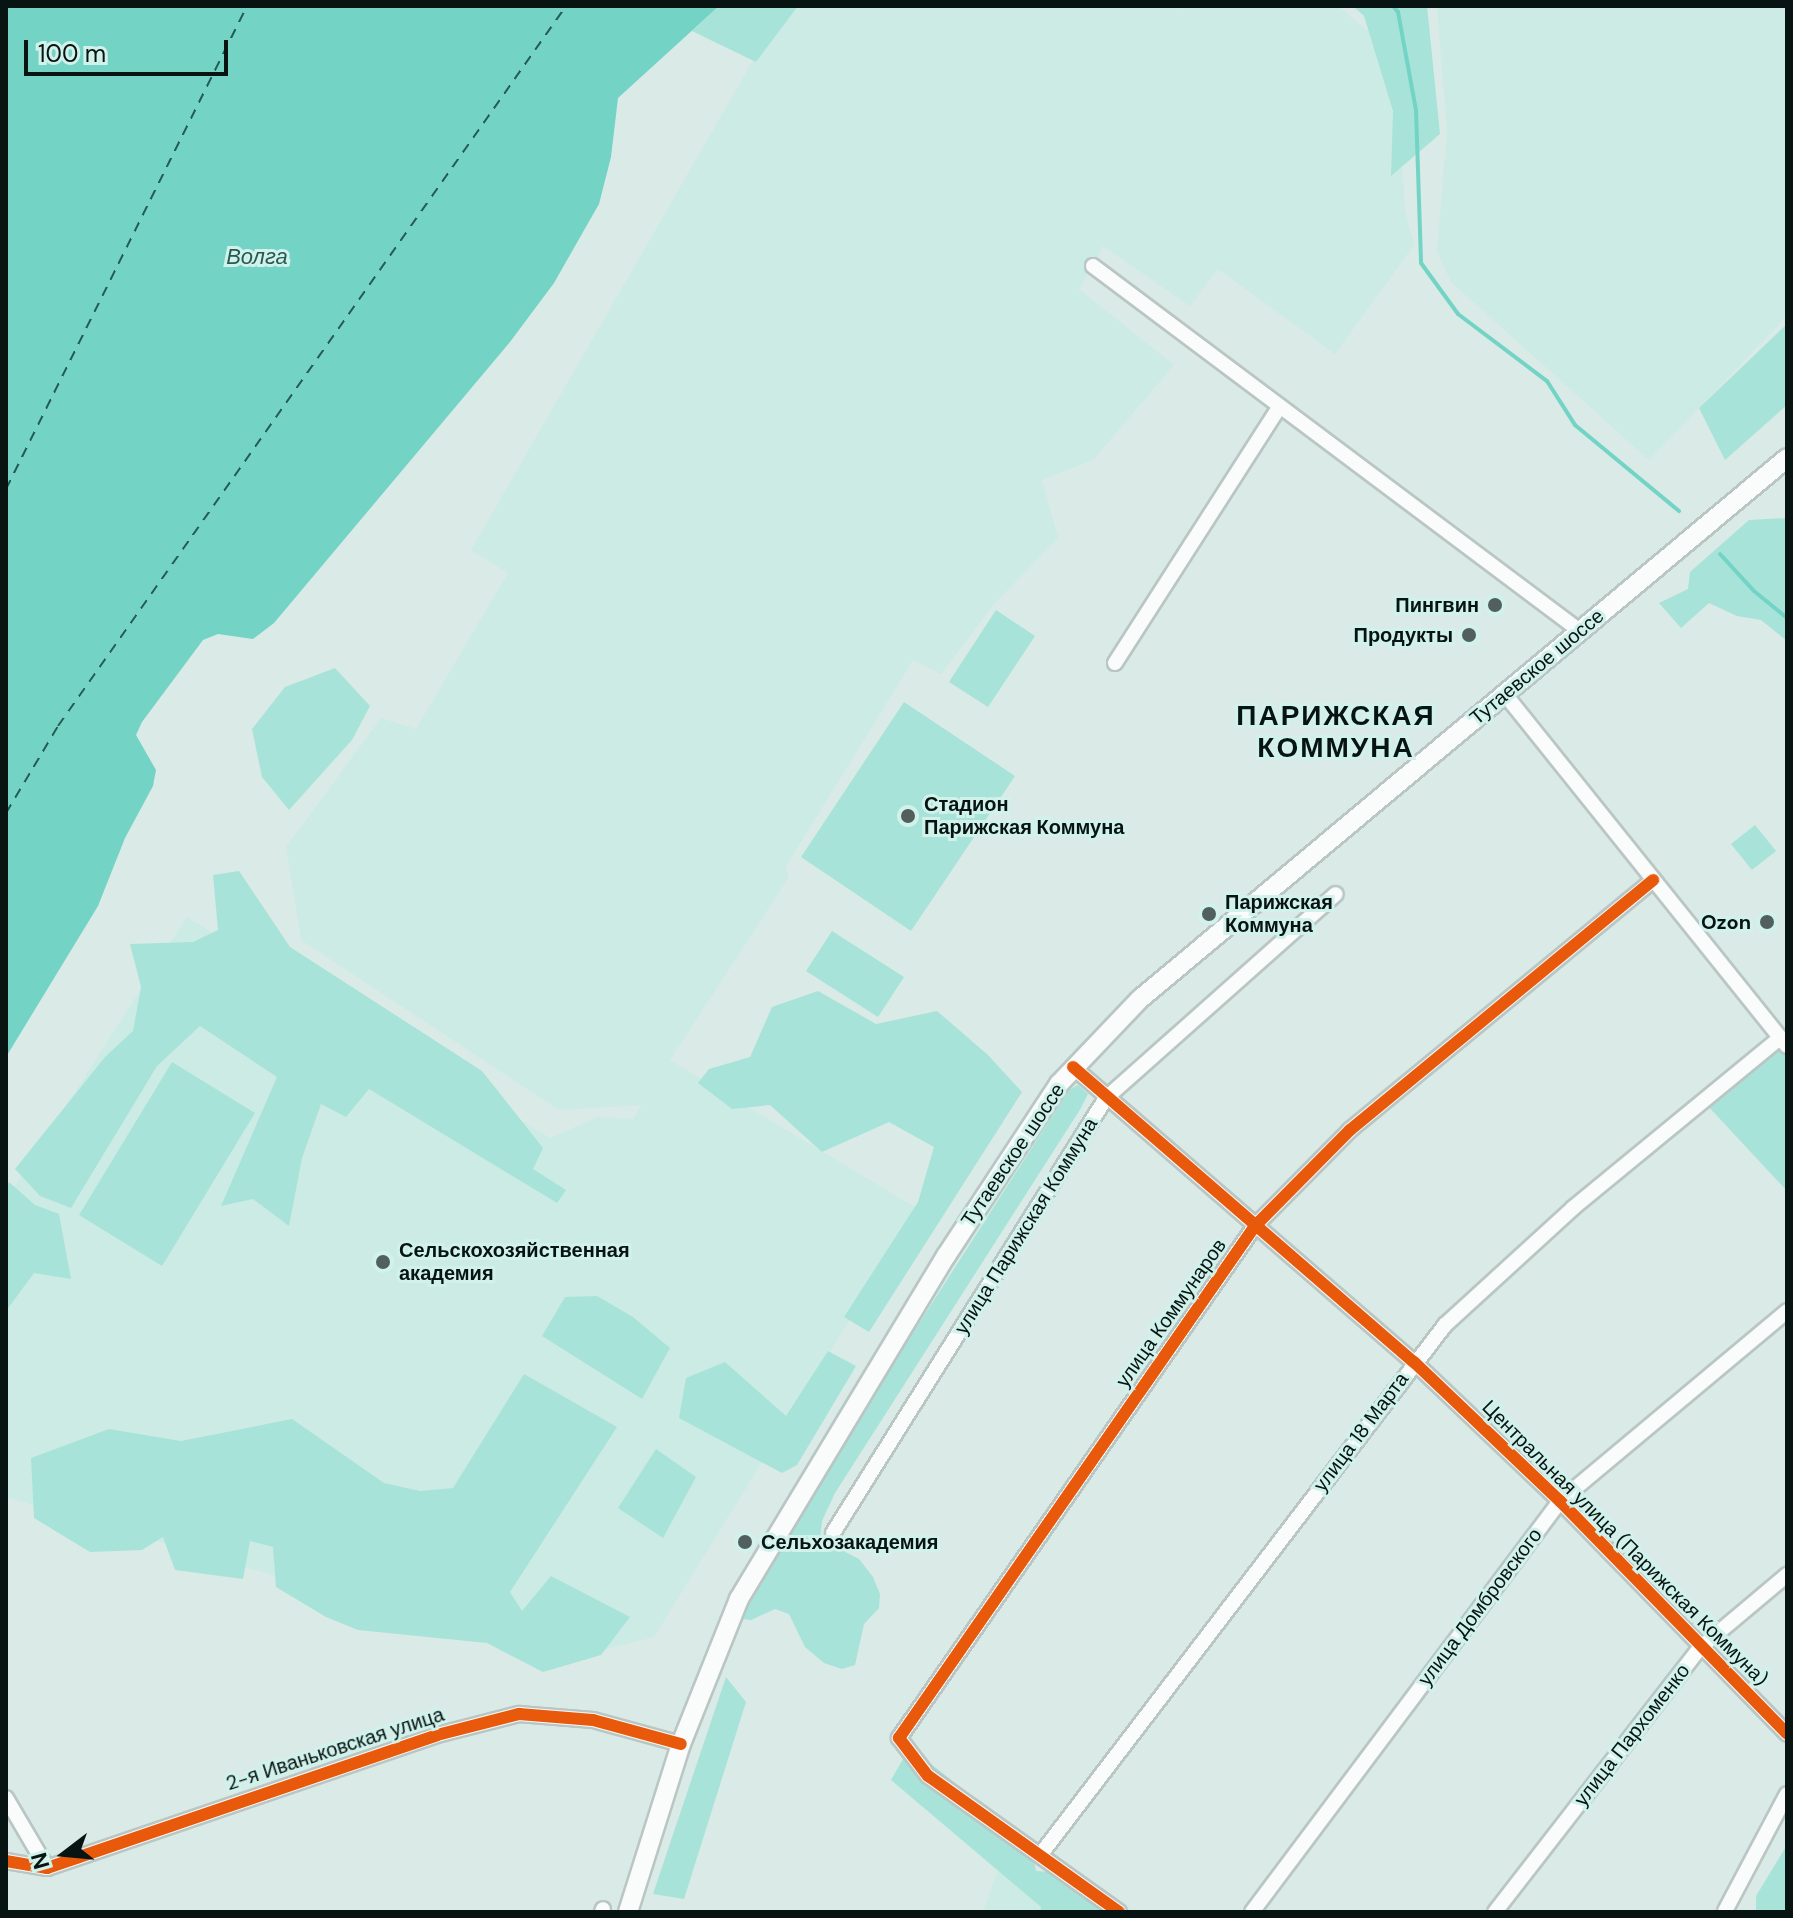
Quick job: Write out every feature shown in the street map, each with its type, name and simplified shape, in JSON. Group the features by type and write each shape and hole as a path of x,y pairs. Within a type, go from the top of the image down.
{"main road":[{"name":"Тутаевское шоссе","path":"628,1912 681,1744 739,1599 946,1256 1073,1067 1140,999 1787,458"}],"street":[{"path":"1093,266 1580,631"},
{"path":"1115,663 1280,406"},
{"path":"1504,693 1784,1042"},
{"name":"улица Коммунаров","path":"1041,1854 928,1776 899,1738 1255,1226 1350,1130 1653,880"},
{"name":"улица Парижская Коммуна","path":"833,1533 1106,1098 1336,894"},
{"name":"улица 18 Марта","path":"1041,1854 1445,1325 1573,1208 1784,1042"},
{"name":"Центральная улица (Парижская Коммуна)","path":"1073,1067 1414,1362 1560,1501 1787,1734"},
{"name":"улица Домбровского","path":"1252,1912 1560,1501 1787,1311"},
{"name":"улица Пархоменко","path":"1495,1912 1700,1648 1787,1575"},
{"name":"2-я Иваньковская улица","path":"6,1861 47,1868 437,1735 519,1714 593,1720 681,1744"},
{"path":"1725,1911 1787,1794"},
{"path":"6,1798 47,1868"},
{"path":"1041,1854 1119,1912"}],"shaded area":[{"path":"719,6 798,6 756,62 692,31"},
{"path":"797,6 1173,6 1178,9 1181,6 1338,6 1395,54 1405,210 1414,245 1335,354 1218,269 1190,306 1103,246 1079,289 1174,365 1093,460 1042,480 1058,538 995,603 941,674 913,660 785,868 789,877 670,1060 918,1209 654,1637 563,1660 6,1497 6,1200 187,917 550,1138 598,1117 633,1119 642,1105 559,1110 301,940 286,847 381,718 416,729 508,573 471,550 762,45"},
{"path":"1353,6 1427,6 1440,134 1391,176 1393,111 1364,16"},
{"path":"1437,6 1787,6 1787,316 1649,460 1451,282 1437,251 1447,132"},
{"path":"1787,324 1787,405 1725,460 1699,408"},
{"path":"1787,518 1787,641 1761,620 1737,616 1709,603 1681,628 1659,603 1688,589 1690,572 1749,520"},
{"path":"996,610 1035,636 988,707 949,682"},
{"path":"335,668 370,706 352,740 289,810 262,777 252,729 285,687"},
{"name":"Стадион Парижская Коммуна","path":"904,702 1015,776 911,931 801,857"},
{"path":"1755,825 1776,851 1752,870 1731,844"},
{"path":"239,871 290,947 482,1071 543,1148 533,1169 566,1190 557,1203 369,1089 346,1117 321,1104 302,1158 289,1226 253,1199 221,1206 277,1077 200,1026 157,1066 71,1208 40,1196 15,1169 105,1057 133,1031 141,987 130,944 193,942 218,930 213,875"},
{"path":"832,931 904,977 878,1017 806,971"},
{"path":"818,991 876,1024 937,1011 988,1055 1022,1092 869,1332 844,1317 918,1202 934,1147 889,1122 822,1152 770,1105 732,1109 698,1083 709,1069 750,1057 772,1007"},
{"path":"1778,1045 1787,1056 1787,1191 1707,1105"},
{"path":"172,1062 255,1113 162,1266 79,1215"},
{"path":"1078,1085 1088,1094 1081,1108 835,1493 822,1521 820,1539 859,1559 873,1577 880,1594 879,1608 864,1624 855,1665 842,1669 824,1663 805,1647 789,1614 775,1609 751,1620 743,1619 747,1601 801,1507 1069,1090"},
{"path":"9,1182 35,1205 59,1214 71,1279 34,1273 6,1311 6,1190"},
{"path":"597,1296 633,1317 670,1348 642,1399 542,1336 565,1297"},
{"path":"828,1351 856,1366 797,1465 782,1473 679,1418 686,1378 725,1362 786,1416"},
{"path":"524,1374 617,1427 510,1592 522,1611 551,1576 630,1617 601,1655 543,1672 487,1643 358,1630 326,1617 276,1587 273,1547 250,1541 243,1579 175,1570 163,1537 142,1550 90,1552 34,1518 31,1458 109,1429 181,1441 292,1419 384,1483 420,1491 453,1488"},
{"path":"656,1449 696,1477 663,1538 618,1508"},
{"path":"726,1677 746,1702 684,1899 653,1894"},
{"path":"910,1747 1031,1844 1036,1871 1064,1873 1116,1912 1040,1912 1041,1907 891,1780"},
{"path":"1787,1845 1787,1912 1756,1912 1756,1896"},
{"path":"1000,1864 1079,1912 983,1912"}],"water":[{"name":"Волга","path":"6,6 719,6 618,98 611,157 599,204 554,283 510,342 274,623 253,639 218,634 203,640 142,722 136,735 156,770 153,786 125,838 98,906 6,1057"}],"waterway":[{"path":"1393,6 1398,12 1416,110 1421,263 1458,314 1547,381 1575,425 1679,511"},
{"path":"1720,554 1754,591 1787,618"}],"ferry route":[{"path":"6,489 247,6"},
{"path":"6,813 58,726 566,6"}],"cycle path":[{"path":"1119,1912 928,1776 899,1738 1255,1226 1350,1130 1653,880"},
{"path":"1073,1067 1414,1362 1560,1501 1787,1734"},
{"path":"6,1861 47,1868 437,1735 519,1714 593,1720 681,1744"}],"place":[{"name":"Пингвин","path":"1495,605"},
{"name":"Продукты","path":"1469,635"},
{"name":"Стадион Парижская Коммуна","path":"908,816"},
{"name":"Парижская Коммуна","path":"1209,914"},
{"name":"Ozon","path":"1767,922"},
{"name":"Сельскохозяйственная академия","path":"383,1262"},
{"name":"Сельхозакадемия","path":"745,1542"}],"district":[{"name":"ПАРИЖСКАЯ КОММУНА","path":"1336,732"}]}
